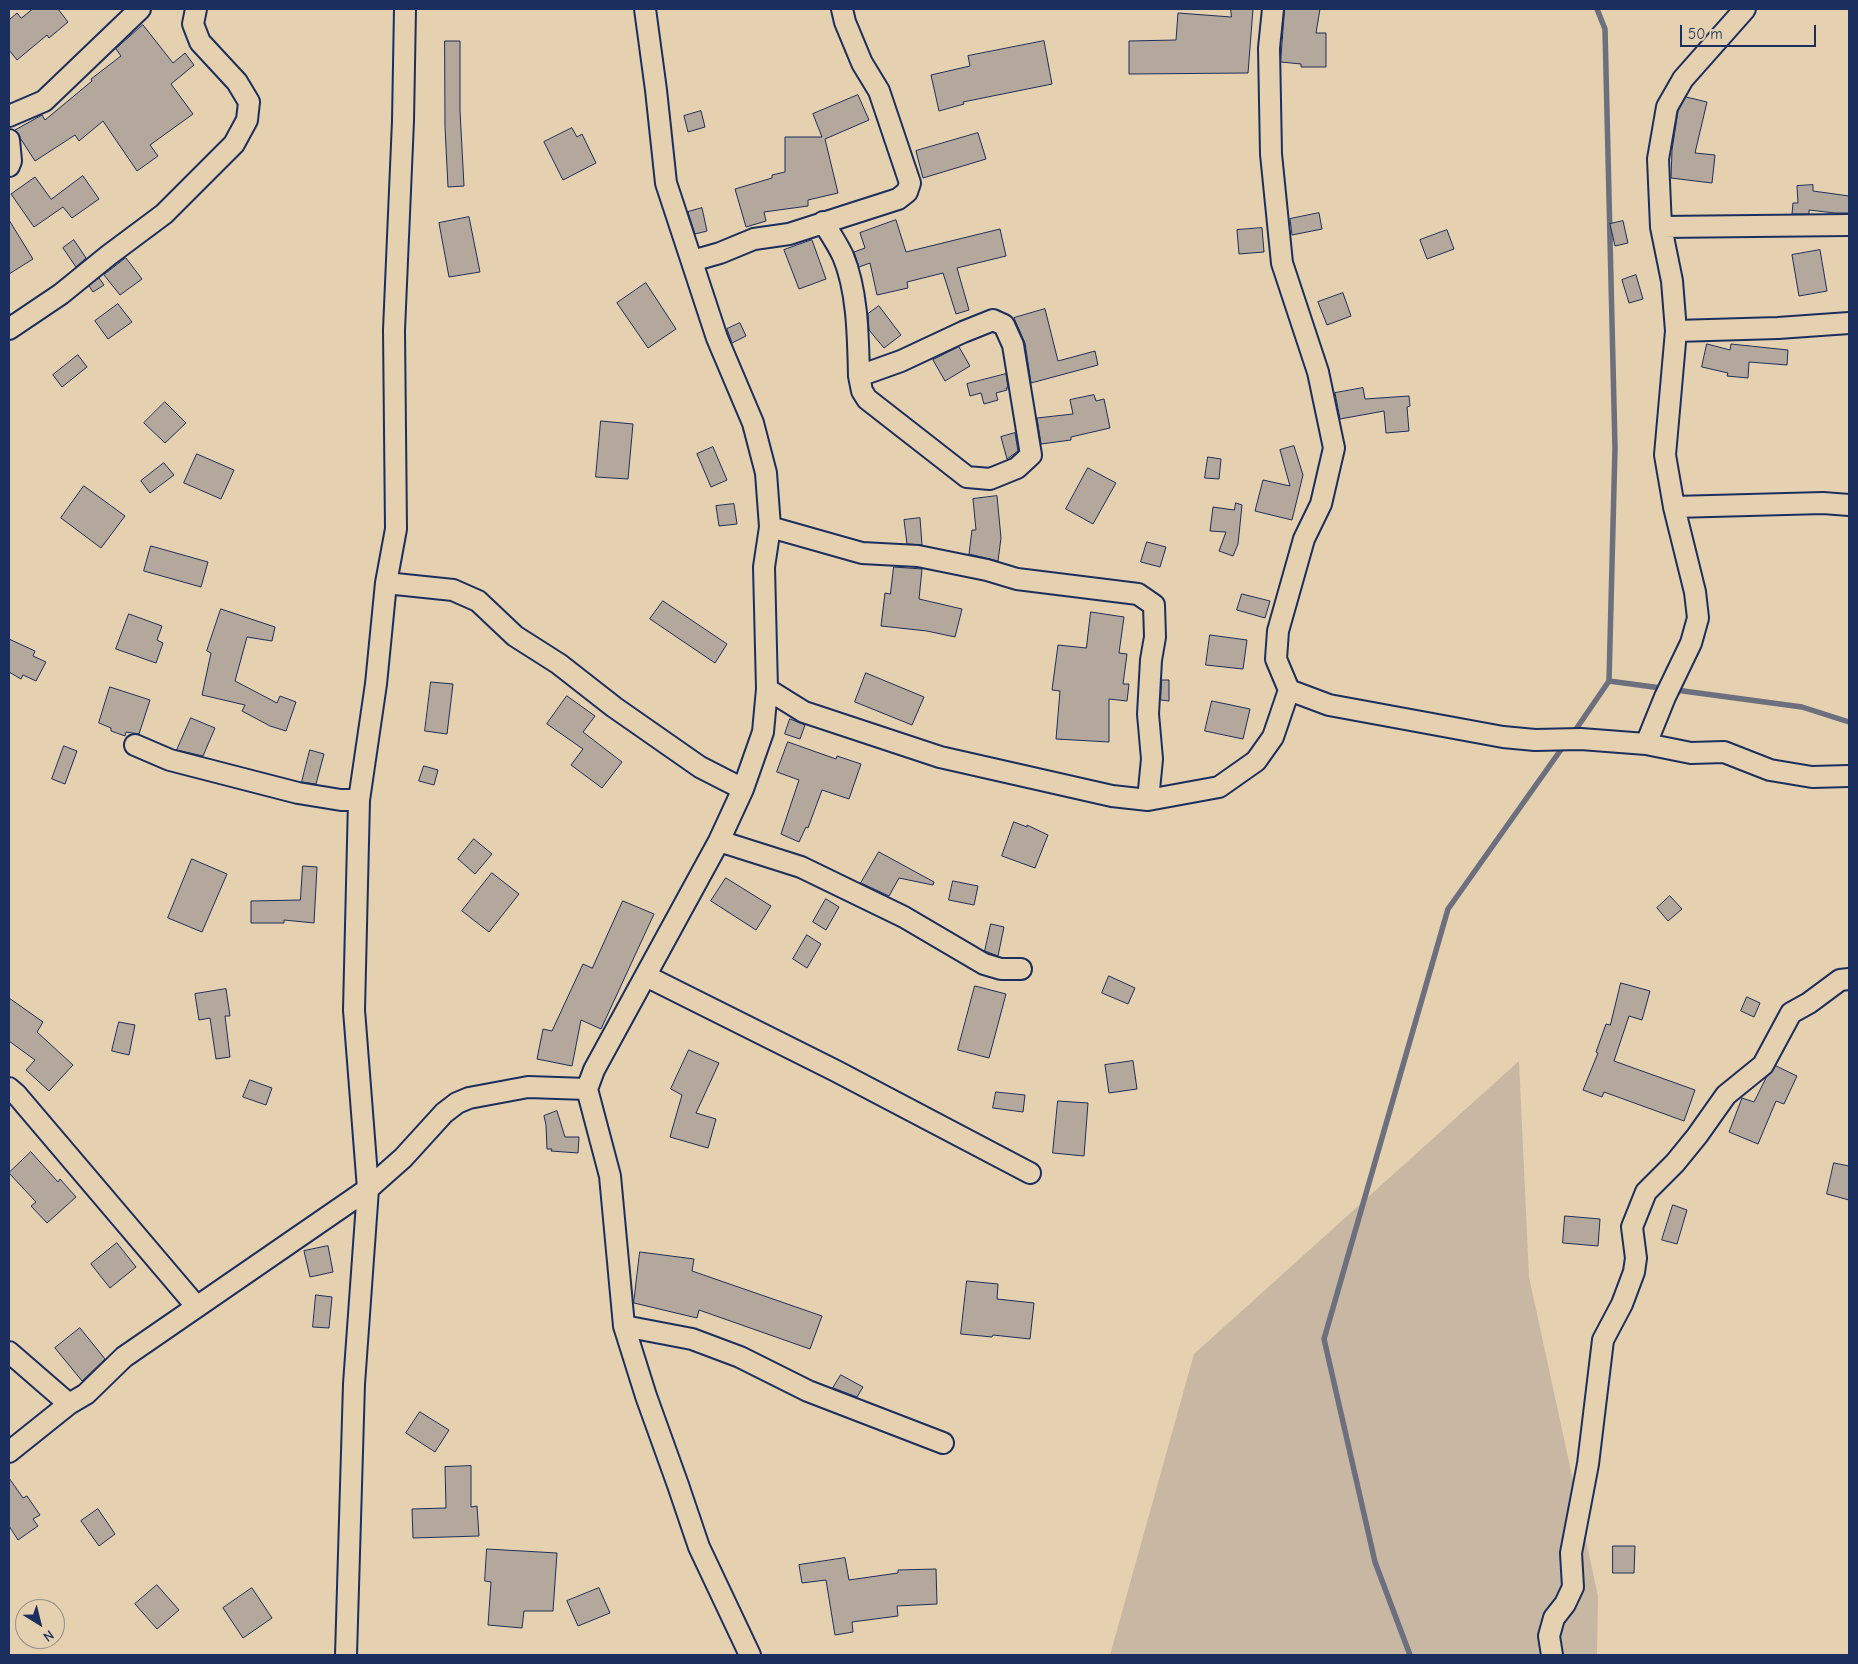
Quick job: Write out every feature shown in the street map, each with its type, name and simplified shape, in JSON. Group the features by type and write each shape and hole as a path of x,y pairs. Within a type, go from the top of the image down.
{"street":[{"path":"9,116 44,100 140,9"},
{"path":"9,329 61,294 164,214 234,144 247,120 249,102 237,82 200,42 193,24 196,9"},
{"path":"346,1655 354,1384 368,1189 354,1010 359,800 376,684 386,583 396,529 394,330 403,121 405,9"},
{"path":"645,9 666,183 717,338 754,423 766,472 770,527 764,567 767,689 763,732 743,788 719,841 594,1070 587,1089 610,1176 624,1326 646,1396 699,1547 750,1655"},
{"path":"692,261 754,240 789,234 898,198 907,192 910,183 879,91 862,63 845,22 842,9"},
{"path":"1273,9 1269,48 1271,154 1282,263 1318,372 1334,448 1321,504 1304,539 1278,631 1276,659 1289,690 1329,705 1503,737 1535,740 1581,739 1646,744 1691,753 1724,752 1770,770 1812,777 1849,776"},
{"path":"1646,744 1691,643 1698,618 1696,592 1674,507 1665,455 1676,332 1672,281 1661,227 1658,159 1667,107 1683,79 1745,9"},
{"path":"9,140 11,161 9,166"},
{"path":"824,222 843,256 852,290 858,338 859,376 862,391 868,399 967,477 990,478 1017,468 1032,455 1012,344 1004,325 993,320 901,361 859,376"},
{"path":"1661,227 1849,226"},
{"path":"1676,332 1849,323"},
{"path":"1674,507 1823,503 1849,505"},
{"path":"770,527 862,553 918,556 987,570 1017,579 1138,594 1154,605 1156,637 1151,660 1148,714 1152,759 1148,800"},
{"path":"386,583 453,590 478,601 515,636 559,664 614,707 700,766 743,788"},
{"path":"767,689 804,712 940,757 1112,796 1148,800 1219,787 1256,761 1273,737 1289,690"},
{"path":"135,745 170,760 298,793 341,800 359,800"},
{"path":"719,841 801,868 904,917 984,964 1001,970 1021,969"},
{"path":"646,976 836,1071 1030,1173"},
{"path":"1552,1655 1549,1636 1554,1618 1565,1604 1573,1587 1571,1553 1588,1464 1603,1340 1622,1304 1634,1272 1636,1258 1632,1227 1646,1192 1675,1163 1726,1095 1763,1065 1791,1013 1809,1003 1840,980 1849,979"},
{"path":"9,1452 69,1404 86,1394 124,1357 368,1189 403,1158 444,1113 457,1103 469,1098 528,1087 587,1089"},
{"path":"9,1088 197,1306"},
{"path":"624,1326 692,1338 740,1356 808,1391 943,1443"},
{"path":"9,1352 69,1404"}],"shaded area":[{"path":"1519,1061 1529,1277 1598,1596 1597,1655 1110,1655 1194,1354"}],"building":[{"path":"33,9 58,9 68,22 49,38 47,35 17,60 9,50 9,20 17,13 21,18"},
{"path":"1231,9 1253,9 1248,73 1129,74 1129,41 1176,40 1178,13 1231,17"},
{"path":"1285,9 1320,9 1316,33 1326,33 1326,67 1301,67 1301,64 1281,62"},
{"path":"143,25 173,63 185,53 194,65 171,84 193,114 150,145 158,156 137,171 103,121 79,141 75,135 35,161 15,130 42,115 45,120 92,81 91,79 121,56 116,49"},
{"path":"445,41 460,41 460,111 464,186 448,187 445,127"},
{"path":"1044,41 1052,84 963,102 964,104 939,111 931,75 970,66 968,56"},
{"path":"858,95 869,120 825,139 838,193 808,200 808,206 764,212 766,221 746,227 735,189 785,172 785,137 822,137 813,114"},
{"path":"1686,97 1707,102 1695,153 1715,155 1712,183 1671,178 1672,150 1678,111"},
{"path":"701,111 705,127 688,132 684,116"},
{"path":"572,128 577,137 582,134 596,163 563,180 544,142"},
{"path":"978,133 986,159 923,178 916,151"},
{"path":"83,176 99,199 72,218 63,207 34,227 11,194 35,177 51,199"},
{"path":"1813,185 1813,191 1849,196 1849,213 1809,210 1809,214 1792,214 1793,203 1798,203 1797,186"},
{"path":"702,208 707,231 695,234 688,212"},
{"path":"1319,213 1322,229 1292,235 1290,219"},
{"path":"469,217 480,272 449,277 439,223"},
{"path":"9,220 33,259 9,274"},
{"path":"896,220 906,252 1000,229 1006,256 957,268 969,310 956,314 943,273 907,282 908,288 877,295 870,263 859,267 854,252 865,248 860,233"},
{"path":"1623,221 1628,243 1615,246 1610,224"},
{"path":"1262,228 1264,252 1239,254 1237,230"},
{"path":"1447,230 1454,249 1427,259 1420,240"},
{"path":"74,240 86,258 76,267 63,248"},
{"path":"812,240 826,279 799,289 784,250"},
{"path":"1820,250 1827,291 1799,296 1792,255"},
{"path":"126,258 142,279 120,295 104,275"},
{"path":"1636,275 1643,299 1629,303 1622,280"},
{"path":"99,278 104,285 93,292 89,286"},
{"path":"646,283 676,329 648,348 617,303"},
{"path":"1343,293 1351,316 1327,325 1318,302"},
{"path":"118,304 132,322 108,339 95,321"},
{"path":"879,306 901,335 884,348 869,330 868,314"},
{"path":"1045,309 1058,361 1095,351 1098,365 1031,383 1025,343 1014,318"},
{"path":"740,323 746,336 732,343 727,329"},
{"path":"1707,344 1730,350 1731,344 1788,350 1787,365 1749,362 1748,378 1727,376 1728,373 1702,367"},
{"path":"959,347 970,366 945,381 933,360"},
{"path":"78,355 87,367 62,387 53,375"},
{"path":"1006,374 1008,388 996,393 998,400 984,404 981,393 970,396 967,384"},
{"path":"1363,388 1365,399 1409,396 1410,406 1407,407 1409,431 1386,433 1384,411 1340,419 1335,393"},
{"path":"1094,395 1096,401 1104,399 1110,428 1071,437 1071,440 1041,444 1037,418 1073,414 1070,400"},
{"path":"165,402 186,423 165,443 144,423"},
{"path":"601,421 633,424 628,479 596,477"},
{"path":"1015,433 1018,451 1007,459 1001,437"},
{"path":"1294,446 1303,475 1292,520 1255,511 1263,480 1290,486 1280,450"},
{"path":"713,447 727,480 711,487 697,454"},
{"path":"197,454 234,470 221,499 184,483"},
{"path":"1208,457 1221,459 1219,479 1205,478"},
{"path":"164,463 174,475 150,493 141,481"},
{"path":"1088,468 1116,483 1093,524 1066,509"},
{"path":"84,486 125,516 101,548 61,518"},
{"path":"997,496 1001,538 998,561 969,554 972,530 976,530 973,499"},
{"path":"1236,503 1242,505 1238,544 1233,556 1219,551 1226,532 1210,531 1213,507 1234,510"},
{"path":"734,504 737,524 719,526 716,506"},
{"path":"920,518 922,545 907,544 904,520"},
{"path":"1147,542 1166,547 1160,567 1141,562"},
{"path":"151,546 208,562 201,587 144,571"},
{"path":"894,567 922,569 919,599 962,609 955,637 927,631 881,626 885,593 890,594"},
{"path":"1242,594 1270,601 1265,618 1237,610"},
{"path":"663,601 727,644 715,663 650,619"},
{"path":"221,609 275,627 272,641 247,637 235,681 277,703 280,696 296,702 286,731 270,726 242,711 245,705 202,695 211,653 207,651"},
{"path":"1091,612 1124,617 1119,653 1127,654 1123,684 1129,684 1127,701 1109,699 1109,742 1056,739 1060,691 1052,690 1058,645 1086,648"},
{"path":"129,614 162,626 157,640 163,643 156,663 116,649"},
{"path":"1210,635 1247,640 1243,669 1206,665"},
{"path":"9,639 35,651 33,656 46,662 36,681 23,675 21,679 9,672"},
{"path":"866,673 924,697 912,725 855,702"},
{"path":"1162,680 1169,680 1169,701 1161,700"},
{"path":"431,682 453,684 447,734 425,731"},
{"path":"110,687 150,700 139,734 126,732 125,736 111,731 111,728 99,723"},
{"path":"567,696 595,716 583,732 622,762 602,788 571,765 583,749 547,724"},
{"path":"1212,701 1250,709 1243,739 1205,731"},
{"path":"191,718 215,728 203,756 177,750"},
{"path":"790,719 805,725 800,739 785,734"},
{"path":"788,742 836,759 837,756 861,764 849,799 822,790 808,828 806,827 799,842 781,834 799,780 777,772"},
{"path":"64,746 77,751 65,784 52,779"},
{"path":"310,750 324,754 316,784 302,782"},
{"path":"424,766 438,770 434,785 419,781"},
{"path":"1014,822 1027,827 1027,825 1048,835 1035,868 1002,856"},
{"path":"474,839 492,854 475,874 458,859"},
{"path":"879,852 934,882 933,885 899,878 889,896 861,883"},
{"path":"192,859 227,874 202,932 168,918"},
{"path":"303,866 317,867 314,923 284,920 284,923 251,923 251,901 300,900"},
{"path":"492,873 519,894 489,932 462,911"},
{"path":"726,878 771,906 756,930 711,901"},
{"path":"953,881 978,886 974,905 949,900"},
{"path":"1670,896 1682,909 1668,921 1657,908"},
{"path":"826,899 839,907 826,930 813,922"},
{"path":"623,901 654,914 601,1029 581,1020 572,1066 537,1059 543,1029 552,1031 583,964 592,968"},
{"path":"991,924 1004,927 998,956 985,951"},
{"path":"807,935 821,944 807,968 793,959"},
{"path":"1109,976 1135,988 1128,1004 1102,993"},
{"path":"1621,983 1650,991 1642,1020 1629,1016 1614,1061 1695,1090 1684,1121 1604,1092 1602,1097 1583,1090 1598,1053 1596,1052 1606,1024 1610,1025"},
{"path":"975,986 1006,994 989,1058 958,1050"},
{"path":"226,989 230,1016 225,1016 230,1057 216,1059 210,1018 199,1020 195,994"},
{"path":"1747,997 1760,1003 1754,1017 1741,1011"},
{"path":"9,998 43,1022 37,1032 73,1065 49,1091 26,1070 35,1060 9,1041"},
{"path":"119,1022 135,1025 129,1055 112,1051"},
{"path":"689,1050 719,1063 696,1113 716,1119 708,1148 670,1137 682,1095 671,1089"},
{"path":"1133,1061 1137,1089 1109,1093 1105,1065"},
{"path":"1776,1066 1797,1076 1784,1104 1776,1101 1758,1144 1729,1132 1742,1098 1754,1102 1766,1078"},
{"path":"250,1080 272,1088 266,1105 243,1097"},
{"path":"996,1092 1025,1095 1023,1112 993,1108"},
{"path":"1058,1101 1088,1103 1084,1156 1053,1153"},
{"path":"557,1111 565,1137 579,1137 578,1153 547,1149 544,1116"},
{"path":"31,1152 58,1182 60,1179 76,1197 47,1223 31,1206 36,1202 9,1173"},
{"path":"1834,1163 1849,1166 1849,1200 1827,1194"},
{"path":"1673,1205 1687,1210 1677,1244 1662,1240"},
{"path":"1565,1216 1600,1219 1598,1246 1563,1243"},
{"path":"117,1243 136,1267 110,1288 91,1264"},
{"path":"328,1246 333,1272 310,1277 304,1251"},
{"path":"640,1252 694,1259 692,1271 822,1316 810,1349 699,1310 697,1318 634,1303"},
{"path":"967,1281 998,1284 997,1299 1034,1303 1030,1339 961,1334"},
{"path":"316,1295 332,1297 329,1328 313,1327"},
{"path":"80,1328 105,1359 82,1381 55,1348"},
{"path":"841,1375 863,1387 857,1397 833,1388"},
{"path":"420,1412 449,1430 435,1452 406,1433"},
{"path":"471,1466 471,1507 477,1506 479,1536 413,1538 412,1509 446,1508 445,1467"},
{"path":"9,1478 23,1498 27,1496 40,1515 33,1519 38,1526 18,1540 9,1526"},
{"path":"98,1509 115,1534 99,1546 81,1521"},
{"path":"1613,1546 1635,1546 1634,1573 1613,1573"},
{"path":"487,1549 557,1553 553,1611 524,1611 522,1628 488,1625 491,1582 485,1581"},
{"path":"845,1558 849,1580 898,1573 898,1570 936,1569 937,1604 897,1606 898,1616 852,1622 853,1632 835,1635 826,1580 802,1583 799,1565"},
{"path":"157,1585 179,1610 157,1629 135,1604"},
{"path":"252,1588 272,1618 243,1638 223,1608"},
{"path":"599,1588 610,1613 578,1626 567,1601"}],"waterway":[{"path":"1572,735 1609,681 1615,448 1605,29 1597,9"},
{"path":"1609,681 1802,707 1849,722"},
{"path":"1410,1655 1375,1562 1324,1339 1448,909 1565,744"}]}
